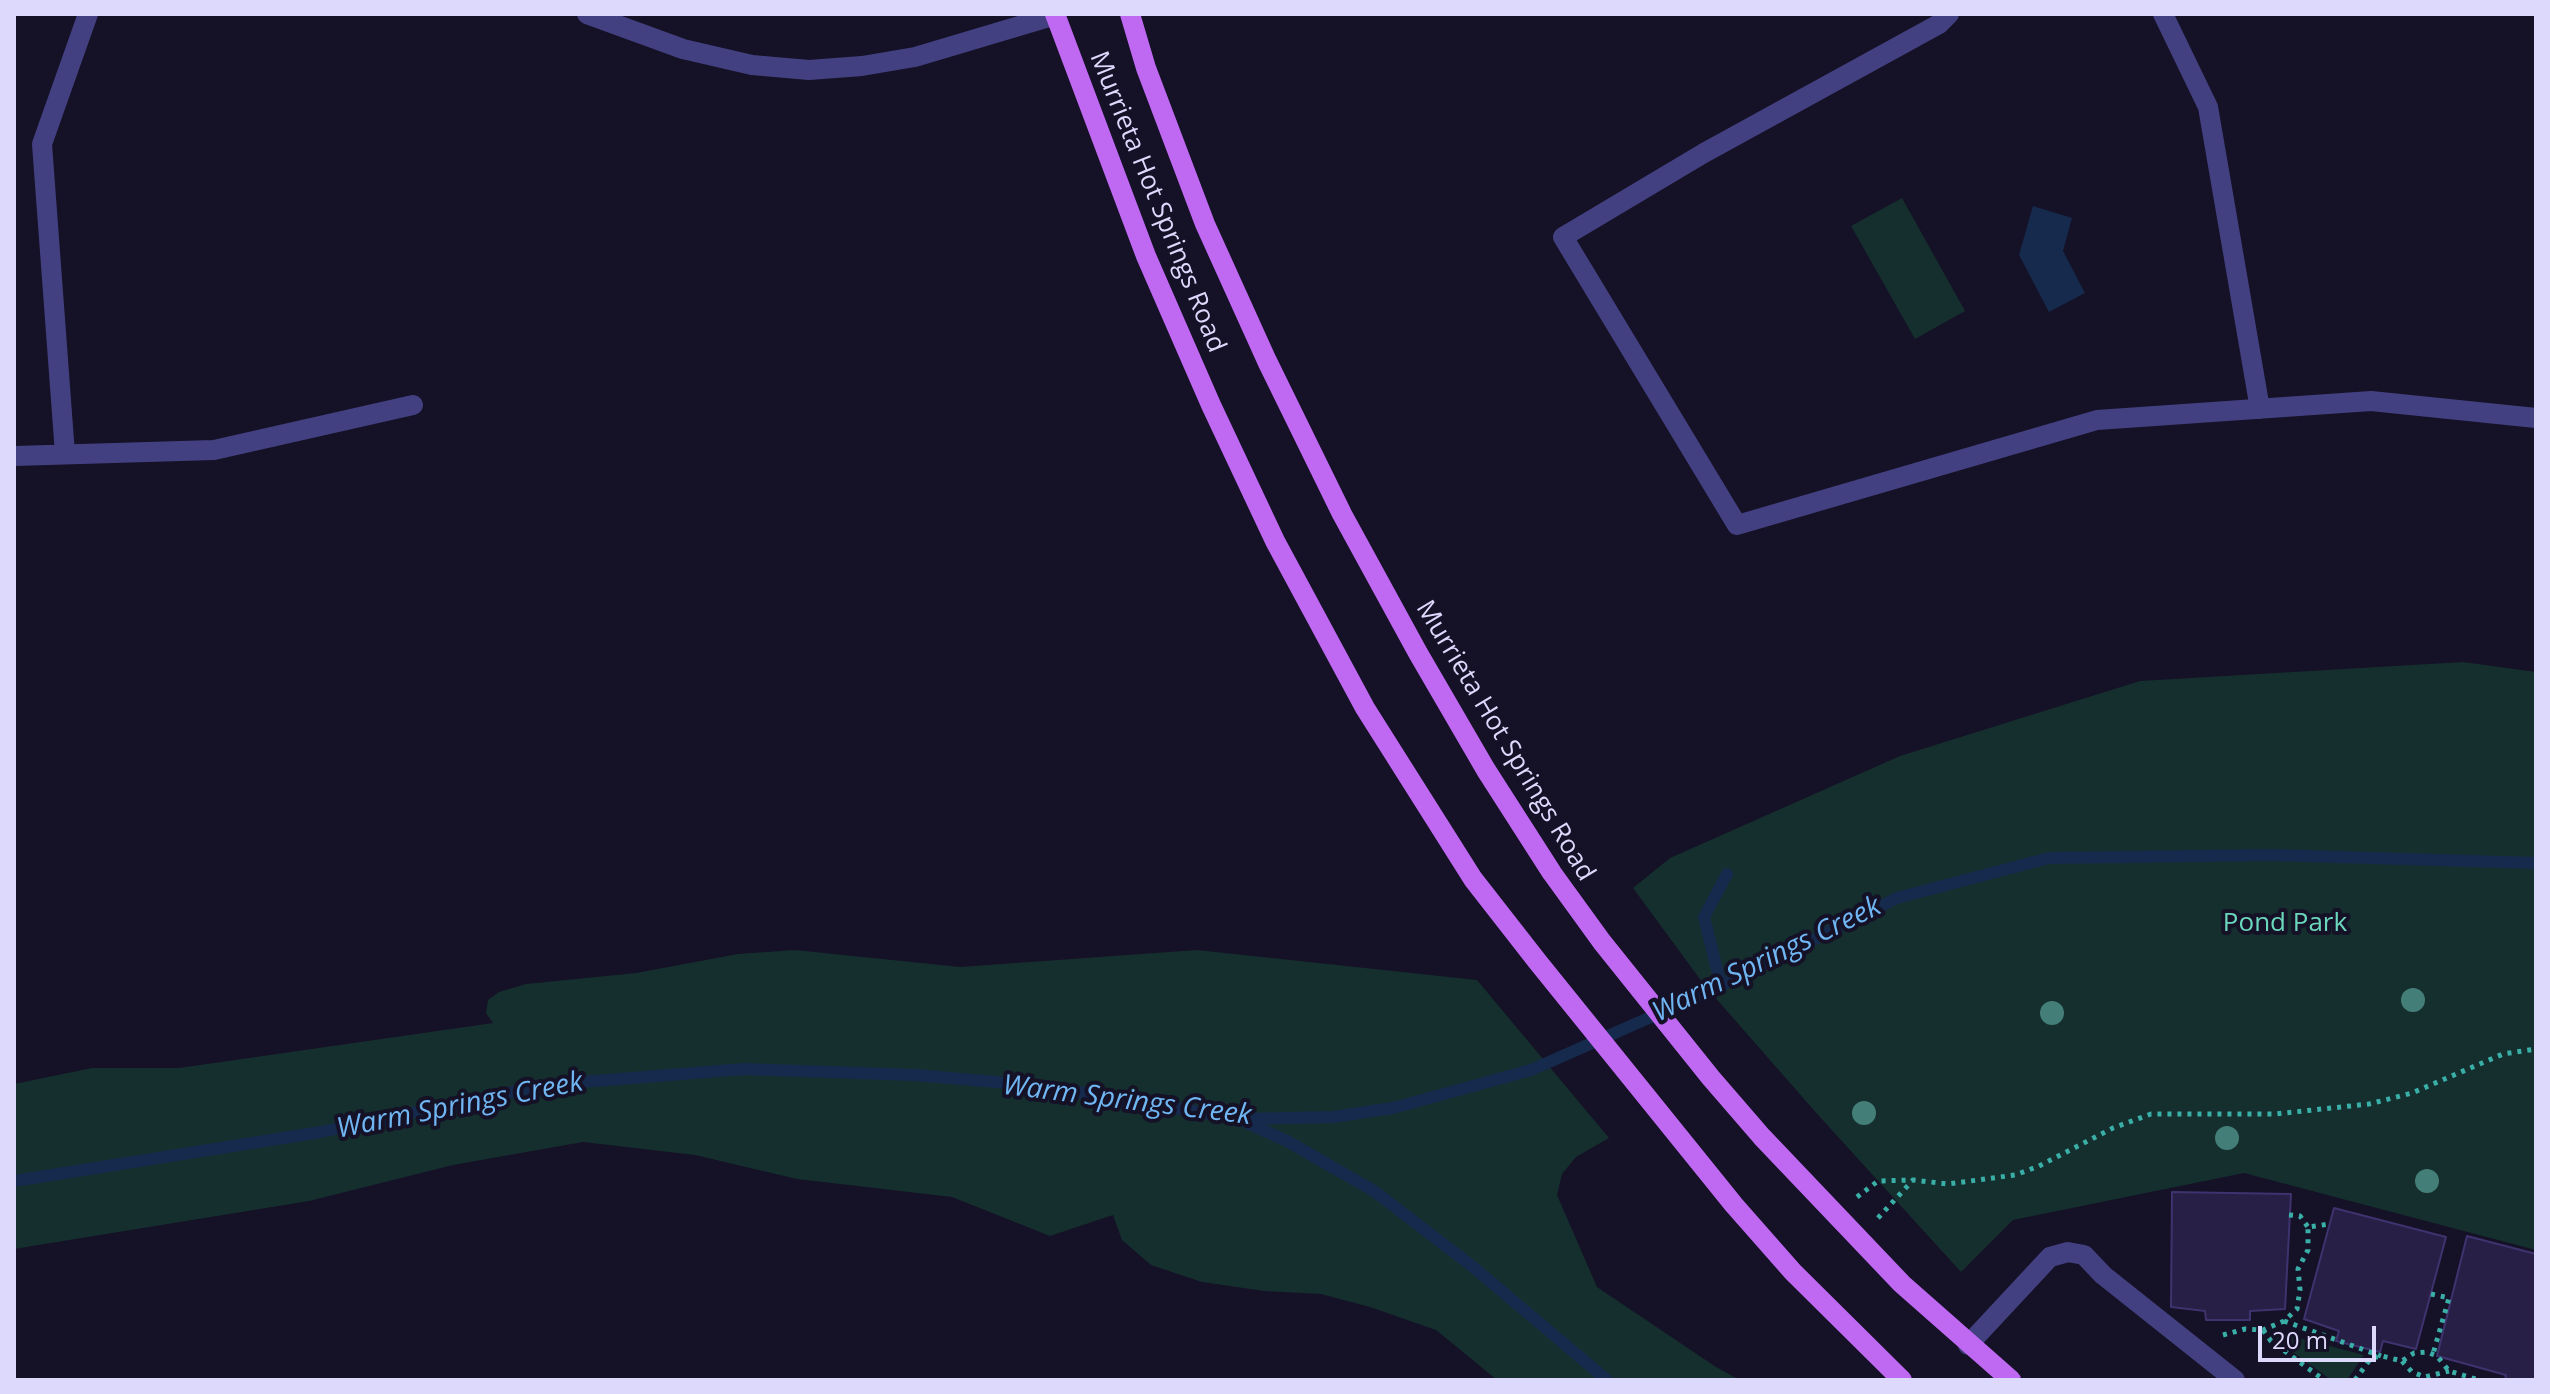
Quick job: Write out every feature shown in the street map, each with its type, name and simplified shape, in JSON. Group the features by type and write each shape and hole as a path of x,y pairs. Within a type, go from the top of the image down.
{"main road":[{"name":"Murrieta Hot Springs Road","path":"1057,14 1146,256 1211,405 1275,541 1365,708 1473,879 1537,961 1734,1205 1793,1272 1902,1380"},
{"name":"Murrieta Hot Springs Road","path":"1130,14 1146,68 1205,224 1267,361 1342,514 1486,770 1552,873 1602,942 1711,1078 1834,1214 1968,1345 2011,1380"}],"street":[{"path":"65,454 42,144 88,14"},
{"path":"587,14 683,49 752,65 809,70 862,66 915,57 1057,14"},
{"path":"1949,14 1939,24 1704,153 1563,237 1737,525 2097,420 2371,401 2536,418"},
{"path":"2163,14 2208,107 2260,409"},
{"path":"14,456 214,450 413,405"},
{"path":"1968,1345 2050,1257 2068,1252 2084,1255 2103,1275 2235,1380"}],"path":[{"path":"1834,1214 1878,1181 1913,1180 1948,1184 2015,1175 2113,1128 2151,1114 2251,1115 2369,1104 2412,1093 2503,1054 2536,1049"},
{"path":"1857,1238 1913,1180"},
{"path":"2202,1354 2222,1336 2245,1329 2263,1330 2284,1321 2297,1309 2300,1290 2297,1273 2308,1250 2308,1227 2300,1216 2289,1215"},
{"path":"2308,1227 2330,1224"},
{"path":"2431,1294 2449,1298 2433,1354"},
{"path":"2284,1321 2402,1361 2412,1372 2425,1377 2449,1371"},
{"path":"2263,1330 2271,1341 2324,1380"},
{"path":"2402,1361 2414,1353 2427,1352 2433,1354 2449,1371 2479,1380"},
{"path":"2355,1380 2371,1358 2382,1356"}],"green space":[{"path":"1902,198 1965,311 1915,339 1851,226"},
{"name":"Pond Park","path":"2463,662 2536,672 2536,1250 2244,1173 2013,1220 1961,1272 1705,986 1633,888 1670,858 1900,756 2140,681"},
{"path":"795,950 960,967 1197,950 1477,980 1609,1138 1576,1157 1562,1174 1557,1195 1597,1287 1740,1380 1497,1380 1436,1330 1370,1307 1321,1294 1264,1291 1202,1282 1151,1265 1122,1240 1113,1215 1050,1236 952,1197 797,1179 695,1155 583,1142 453,1165 309,1201 14,1249 14,1084 92,1068 179,1068 493,1023 486,1013 488,1000 499,992 526,984 636,973 738,954"},
{"path":"2280,1333 2364,1355 2347,1380 2331,1380 2276,1340"}],"water":[{"path":"2033,206 2072,218 2063,251 2085,293 2049,312 2019,255"}],"building":[{"path":"2172,1192 2291,1194 2285,1309 2250,1311 2250,1320 2206,1320 2205,1311 2171,1307"},
{"path":"2334,1208 2446,1237 2416,1349 2383,1341 2380,1352 2336,1341 2339,1331 2304,1319"},
{"path":"2467,1236 2536,1254 2536,1380 2505,1380 2506,1375 2437,1356"}],"waterway":[{"name":"Warm Springs Creek","path":"14,1181 321,1132 545,1085 744,1069 915,1075 1043,1086 1240,1119 1333,1117 1393,1108 1531,1070 1721,986 1897,898 2049,858 2272,855 2536,863"},
{"path":"1721,986 1704,917 1727,874"},
{"path":"1243,1121 1287,1141 1374,1191 1472,1266 1607,1380"}]}
